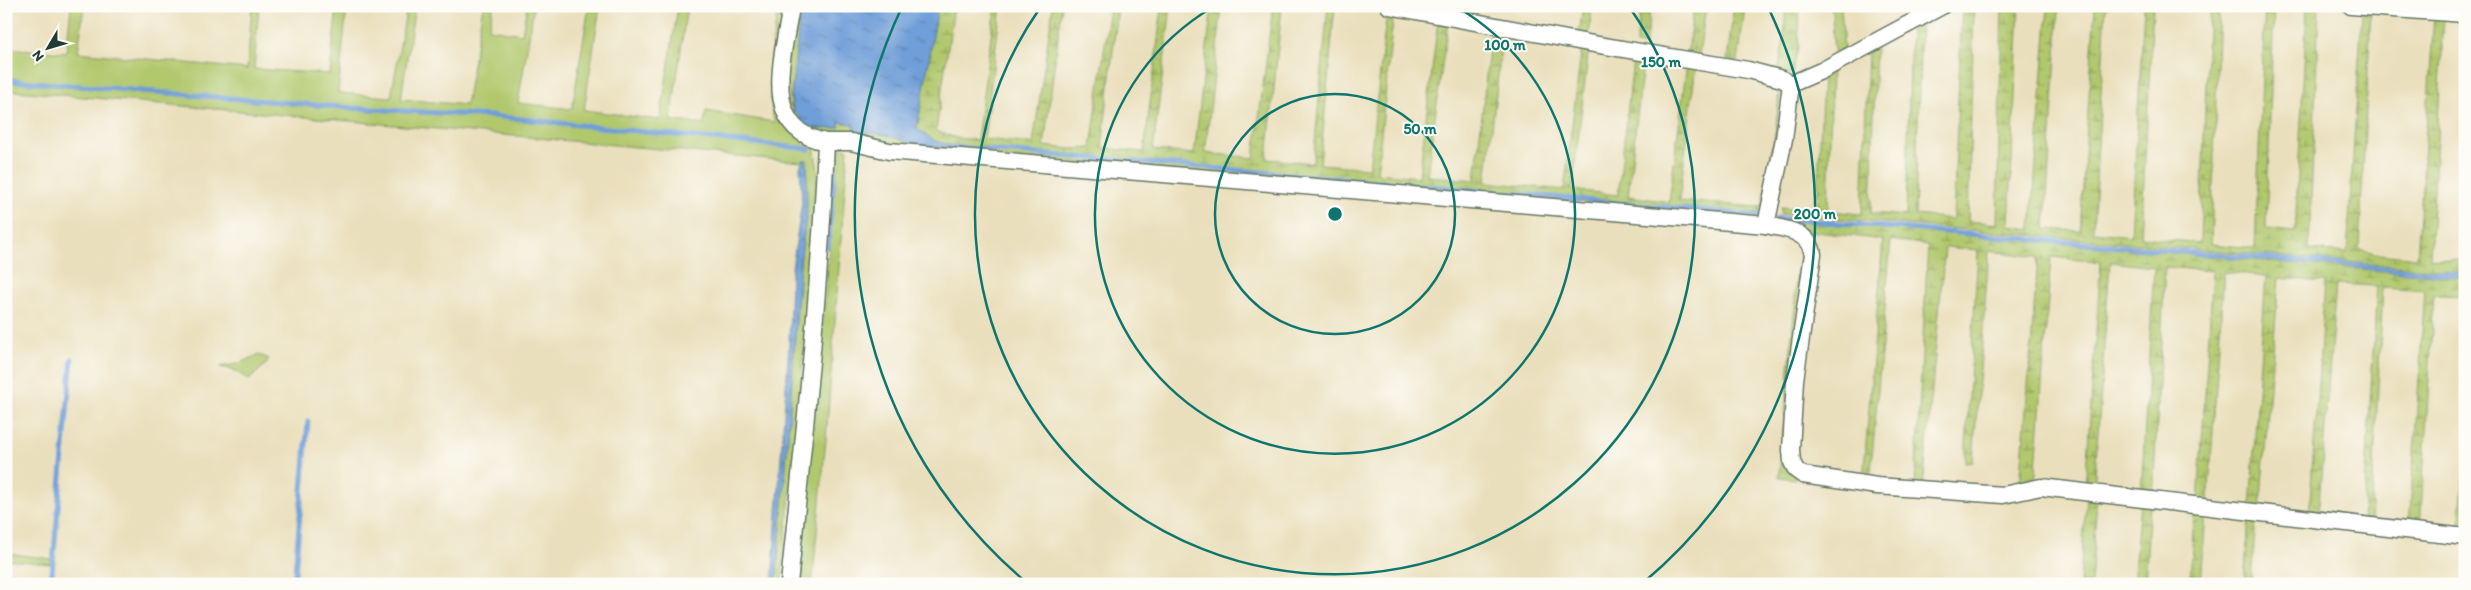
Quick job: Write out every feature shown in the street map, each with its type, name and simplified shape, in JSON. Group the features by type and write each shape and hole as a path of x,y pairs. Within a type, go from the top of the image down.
{"street":[{"path":"791,6 779,84 782,105 787,120 797,132 810,139 826,142 851,142 890,151 1766,225 1800,234 1811,245 1813,254 1795,380 1791,450 1792,462 1796,470 1803,476 1877,486 2003,495 2041,487 2465,537"},
{"path":"1389,6 1599,45 1748,70 1782,79 1791,84"},
{"path":"1791,84 1821,71 1942,6"},
{"path":"2351,6 2465,14"},
{"path":"1766,225 1784,138 1791,84"},
{"path":"789,584 810,374 826,142"}],"green space":[{"path":"71,6 84,6 78,52 247,69 252,6 259,6 254,69 330,74 337,6 347,6 338,93 391,97 407,6 415,6 401,99 466,105 483,6 493,6 489,29 522,34 527,6 534,6 518,103 572,109 589,6 600,6 584,110 660,120 678,6 687,6 671,120 704,125 706,111 774,122 770,92 770,64 779,6 784,6 774,78 814,146 818,171 801,385 781,584 776,584 805,209 807,160 802,162 6,90 6,82 355,110 493,118 808,150 809,148 493,115 355,107 6,78 6,48 66,53"},
{"path":"794,6 801,6 791,98 794,112 800,118 796,127 785,78"},
{"path":"938,6 954,6 936,131 957,138 977,140 995,6 1001,6 984,139 1033,144 1053,6 1062,6 1044,146 1071,149 1091,148 1110,6 1118,6 1102,148 1144,152 1162,6 1171,6 1153,150 1194,154 1212,6 1222,6 1205,153 1254,158 1273,6 1282,6 1267,159 1313,163 1328,6 1335,6 1320,164 1369,168 1387,10 1394,11 1377,173 1419,177 1438,20 1448,22 1427,176 1475,180 1491,30 1503,31 1486,182 1564,190 1582,45 1589,47 1572,190 1618,195 1634,53 1644,55 1628,196 1669,202 1687,63 1696,65 1679,201 1759,207 1758,215 1373,180 953,146 935,141 917,129"},
{"path":"1583,6 1592,6 1589,36 1579,35"},
{"path":"1641,6 1651,6 1645,46 1636,44"},
{"path":"1694,6 1706,6 1699,55 1687,53"},
{"path":"1734,6 1745,6 1738,62 1727,60"},
{"path":"1786,6 1800,6 1798,48 1792,74 1778,72 1784,38"},
{"path":"1832,6 1841,6 1844,50 1835,54 1833,43"},
{"path":"1962,6 1974,6 1968,221 1997,224 2002,6 2019,6 2009,226 2031,229 2048,6 2059,6 2045,229 2080,231 2095,6 2106,6 2093,232 2131,236 2144,6 2153,6 2141,237 2200,243 2208,30 2211,6 2219,6 2211,244 2255,248 2265,6 2274,6 2266,229 2295,232 2307,8 2319,8 2309,250 2347,253 2362,11 2371,11 2359,249 2379,254 2417,258 2434,16 2444,17 2430,258 2465,261 2465,272 1781,214 1781,207 1817,210 1823,74 1832,69 1828,211 1862,214 1868,50 1876,46 1871,213 1906,216 1911,27 1921,22 1915,215 1953,219"},
{"path":"1778,82 1780,92 1773,160 1761,215 1758,215 1759,207 1763,205 1774,144 1778,111"},
{"path":"839,122 853,124 855,131 887,135 919,146 1373,182 1665,209 920,151 838,133 836,138 813,136 806,125 817,129 839,128"},
{"path":"838,148 848,149 826,439 812,584 799,584"},
{"path":"1773,217 1780,220 2465,278 2465,296 2434,295 2420,529 2409,527 2425,290 2383,287 2371,524 2363,522 2377,286 2336,284 2318,516 2309,515 2325,282 2279,278 2260,509 2250,508 2266,276 2224,272 2208,503 2198,502 2213,271 2165,267 2153,497 2141,495 2154,267 2110,262 2094,489 2085,488 2101,262 2051,257 2035,484 2020,487 2038,257 1989,251 1973,461 1965,462 1978,250 1945,247 1923,487 1915,486 1928,245 1891,240 1870,481 1863,480 1883,240 1801,230 1783,226"},
{"path":"1801,243 1805,248 1795,479 1779,477"},
{"path":"258,355 268,358 268,362 249,380 234,370 220,367 237,364"},
{"path":"2465,451 2465,534 2459,533"},
{"path":"2086,498 2097,500 2091,584 2080,584"},
{"path":"2140,504 2150,506 2145,584 2133,584"},
{"path":"2194,510 2206,512 2201,584 2190,584"},
{"path":"2249,517 2256,518 2251,584 2244,584"},
{"path":"6,553 51,559 51,564 6,560"}],"water":[{"path":"801,6 938,6 917,129 935,141 953,146 952,148 919,146 887,135 854,131 853,124 839,122 839,128 817,129 806,125 796,127 800,118 794,112 791,98"},
{"path":"803,160 807,160 807,212 800,263 776,584 772,584 789,344 791,275 802,202 800,167"}],"waterway":[{"path":"6,80 355,108 493,116 809,149"},
{"path":"953,147 1373,181 1761,216"},
{"path":"828,247 836,152"},
{"path":"1778,218 2465,275"},
{"path":"51,584 72,359"},
{"path":"294,584 308,421"},
{"path":"798,584 801,544"}]}
